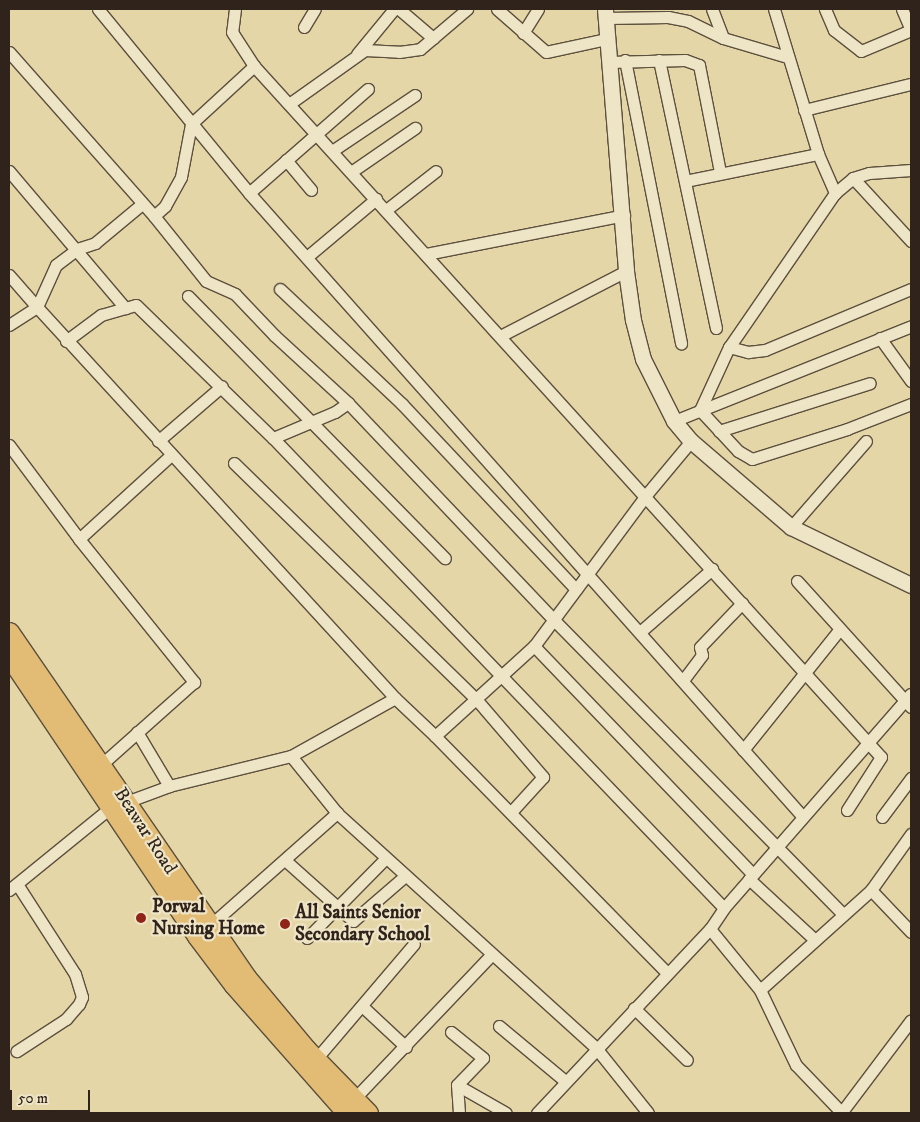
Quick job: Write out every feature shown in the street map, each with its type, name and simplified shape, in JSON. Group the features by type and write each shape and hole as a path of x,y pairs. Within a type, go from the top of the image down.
{"main road":[{"name":"Beawar Road","path":"9,632 101,765 118,804"},
{"name":"Beawar Road","path":"9,656 118,804 203,931 240,981 274,1022 350,1106 368,1113"},
{"name":"Beawar Road","path":"274,1022 316,1059 350,1106"}],"street":[{"path":"98,9 191,124 249,192 308,256 378,340 684,679 743,750 803,817"},
{"path":"235,9 232,32 254,66 646,495 881,757 847,810"},
{"path":"354,57 394,9"},
{"path":"399,9 433,38"},
{"path":"288,104 365,50 410,52 420,49 467,9"},
{"path":"496,9 546,52 607,50 625,60 685,60 699,65 720,172"},
{"path":"523,32 538,9"},
{"path":"712,9 723,38"},
{"path":"774,9 818,154 835,194"},
{"path":"825,9 834,30 861,51 911,30 902,9"},
{"path":"304,27 313,10"},
{"path":"787,57 723,38 688,22 668,17 606,13 607,50 624,215 626,271 643,359 674,421 691,441 791,527 911,585"},
{"path":"9,52 154,216 206,281 235,294 275,336 348,404 554,620 843,914"},
{"path":"625,60 681,344"},
{"path":"659,60 716,328"},
{"path":"154,216 165,206 181,177 191,124 254,66"},
{"path":"804,110 911,84"},
{"path":"249,192 368,89"},
{"path":"332,151 415,96"},
{"path":"351,172 415,128"},
{"path":"685,181 720,172 818,154"},
{"path":"286,160 310,190"},
{"path":"386,210 436,170"},
{"path":"700,410 729,347 835,194 853,178 869,173 911,170"},
{"path":"9,171 125,308"},
{"path":"853,178 911,241"},
{"path":"308,256 376,199"},
{"path":"9,325 37,307 56,265 77,249 95,243 142,204"},
{"path":"426,254 624,215"},
{"path":"500,336 626,271"},
{"path":"9,276 66,341 395,698 435,736 668,973"},
{"path":"729,347 748,352 765,350 911,289"},
{"path":"280,290 402,404 576,589"},
{"path":"188,296 445,558"},
{"path":"66,341 101,315 136,305 222,386 273,438 724,908"},
{"path":"674,421 911,326"},
{"path":"880,338 911,382"},
{"path":"719,431 870,383"},
{"path":"158,441 222,386"},
{"path":"273,438 348,404"},
{"path":"700,410 738,451 752,459 847,429 911,404"},
{"path":"435,736 534,646 646,495 691,441"},
{"path":"791,527 866,441"},
{"path":"9,445 79,540 194,682 101,765"},
{"path":"79,540 171,455"},
{"path":"234,463 476,699 543,776 510,812"},
{"path":"640,632 712,570"},
{"path":"537,1113 596,1048 710,929 724,908 803,817 868,743 909,700 839,630 797,581"},
{"path":"684,679 702,655 700,647 742,602"},
{"path":"743,750 839,630"},
{"path":"534,646 751,877 814,939"},
{"path":"17,1051 66,1019 82,996 75,974 13,887 118,804 169,786 291,756 395,698"},
{"path":"137,732 169,786"},
{"path":"291,756 337,813 404,876 596,1048 648,1113"},
{"path":"882,817 910,781"},
{"path":"203,931 286,861 337,813"},
{"path":"760,990 814,939 871,890 911,834"},
{"path":"307,938 386,858"},
{"path":"286,861 336,909 353,920 404,876"},
{"path":"871,890 910,928"},
{"path":"710,929 760,990 796,1065 841,1113 911,1020"},
{"path":"316,1059 414,944"},
{"path":"350,1106 492,954"},
{"path":"362,1006 406,1046"},
{"path":"634,1008 687,1060"},
{"path":"499,1026 565,1081"},
{"path":"451,1032 483,1058 457,1085 459,1113"},
{"path":"457,1085 506,1113"}],"place":[{"name":"Porwal Nursing Home","path":"141,918"},
{"name":"All Saints Senior Secondary School","path":"285,924"}]}
